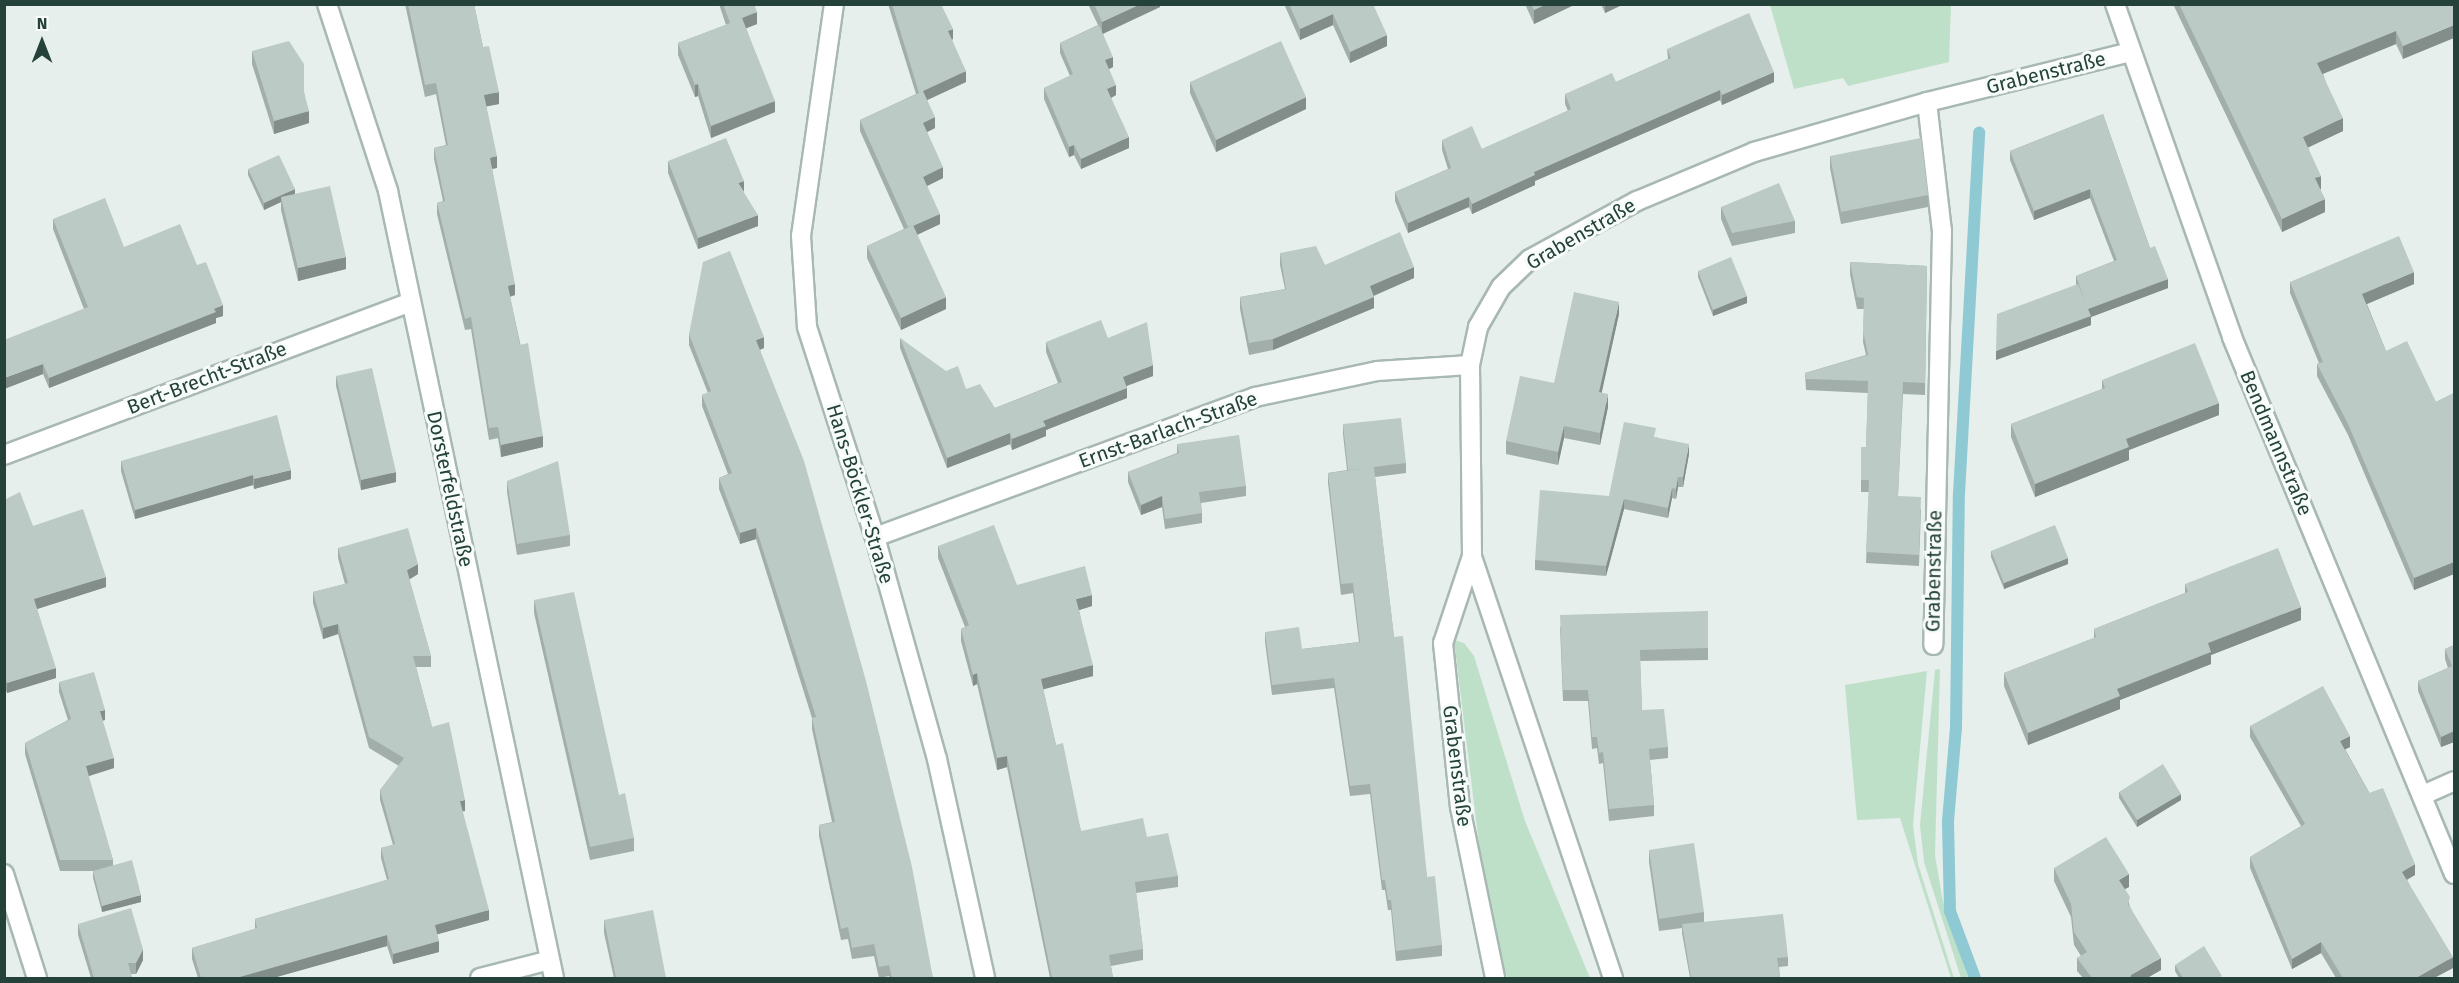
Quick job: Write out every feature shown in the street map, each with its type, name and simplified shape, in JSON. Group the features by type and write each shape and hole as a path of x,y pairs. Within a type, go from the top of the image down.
{"street":[{"name":"Dorsterfeldstraße","path":"327,4 388,191 554,978"},
{"name":"Hans-Böckler-Straße","path":"834,4 801,236 802,284 807,327 875,537 937,759 985,978"},
{"name":"Bendmannstraße","path":"2115,4 2232,337 2454,874"},
{"name":"Grabenstraße","path":"1613,978 1472,556 1470,365 1478,327 1501,287 1530,260 1637,201 1754,152 1927,102 2131,52"},
{"name":"Grabenstraße","path":"1927,102 1942,231 1933,645"},
{"name":"Bert-Brecht-Straße","path":"4,455 410,302"},
{"name":"Ernst-Barlach-Straße","path":"875,537 1255,397 1377,371 1470,365"},
{"name":"Grabenstraße","path":"1472,556 1443,643 1460,807 1495,978"},
{"path":"2423,795 2454,782"},
{"path":"4,874 38,978"},
{"path":"480,978 550,960"}],"green space":[{"path":"1770,5 1951,5 1949,62 1848,86 1843,78 1794,89"},
{"path":"1454,640 1464,643 1474,656 1525,821 1590,978 1507,978 1483,877"},
{"path":"1940,669 1935,855 1943,902 1968,978 1961,978 1924,862 1920,825 1935,670"},
{"path":"1927,671 1913,825 1918,864 1954,978 1951,978 1900,818 1857,820 1845,685"}],"building":[{"path":"408,4 474,4 483,47 489,46 499,92 484,95 497,156 490,158 515,284 508,286 520,345 528,343 543,436 501,445 498,427 489,428 471,317 465,319 437,203 445,201 434,148 448,145 436,83 425,85"},
{"path":"723,4 754,4 757,12 742,18 775,101 711,126 698,84 695,85 678,43 730,23"},
{"path":"892,4 941,4 953,29 948,31 966,71 923,91 935,117 923,123 943,167 923,177 940,214 908,227 860,120 919,93"},
{"path":"1094,4 1141,4 1102,22"},
{"path":"1289,4 1373,4 1387,35 1350,52 1333,14 1300,29"},
{"path":"1531,4 1547,4 1534,10"},
{"path":"2179,4 2454,4 2454,25 2403,46 2396,31 2317,63 2343,118 2303,137 2321,176 2315,178 2325,199 2282,219"},
{"path":"1749,13 1774,72 1722,95 1720,90 1534,172 1535,175 1472,204 1469,197 1408,223 1395,192 1451,168 1442,140 1472,126 1482,149 1571,109 1565,94 1612,73 1616,82 1671,58 1667,49"},
{"path":"1099,25 1113,57 1105,60 1116,85 1107,89 1129,137 1081,159 1074,145 1069,147 1044,88 1073,74 1060,43"},
{"path":"289,41 304,64 304,92 309,111 274,121 252,51"},
{"path":"1281,41 1306,97 1216,140 1190,82"},
{"path":"2103,114 2150,248 2155,246 2168,279 2088,309 2091,316 1996,351 1997,314 2078,284 2085,301 2076,276 2117,260 2090,189 2034,211 2010,151"},
{"path":"726,138 744,181 738,183 758,215 698,238 668,161"},
{"path":"1921,138 1928,195 1841,212 1830,156"},
{"path":"279,155 295,189 264,203 248,169"},
{"path":"1779,183 1795,221 1732,233 1721,207"},
{"path":"330,186 346,257 298,268 281,197"},
{"path":"105,198 124,247 180,224 197,265 206,262 223,305 214,309 216,312 49,378 43,364 4,378 4,340 88,307 53,219"},
{"path":"913,225 946,297 901,318 867,246"},
{"path":"1400,232 1414,267 1370,286 1374,297 1273,339 1249,343 1240,297 1286,289 1280,253 1316,246 1325,265"},
{"path":"2399,236 2414,272 2362,294 2386,351 2407,341 2436,402 2454,393 2454,562 2414,578 2348,424 2317,364 2323,362 2290,282"},
{"path":"730,251 764,337 756,340 804,461 866,681 912,867 933,978 892,978 889,965 879,967 874,944 852,948 848,927 841,929 819,825 835,822 812,718 816,717 756,528 740,533 719,478 732,473 702,395 711,391 689,334 703,262"},
{"path":"1731,257 1747,296 1713,310 1698,271"},
{"path":"1850,262 1927,266 1925,383 1903,382 1898,496 1921,497 1919,555 1866,552 1869,480 1861,480 1861,447 1866,447 1868,381 1806,379 1805,373 1868,355 1863,330 1864,298 1857,297"},
{"path":"1574,292 1619,302 1599,392 1608,394 1600,433 1564,426 1558,452 1506,441 1520,376 1554,383"},
{"path":"1101,320 1108,338 1147,322 1153,365 1123,377 1127,388 1043,421 1046,426 1012,439 1010,433 947,458 900,338 946,371 958,366 966,389 980,384 995,408 1062,382 1046,342"},
{"path":"2195,343 2219,403 2126,439 2129,447 2035,484 2011,424 2105,388 2102,380"},
{"path":"372,368 396,472 361,480 336,376"},
{"path":"277,415 291,470 254,479 253,475 135,510 121,461"},
{"path":"1401,418 1406,463 1374,467 1394,637 1403,636 1427,877 1435,876 1442,945 1396,951 1391,900 1388,900 1385,880 1382,880 1370,784 1350,786 1334,678 1272,685 1265,632 1299,627 1302,649 1360,642 1353,583 1341,584 1328,473 1367,468 1348,470 1343,424"},
{"path":"1624,422 1656,428 1654,437 1689,444 1683,477 1678,477 1676,489 1672,488 1668,508 1624,499 1606,566 1535,560 1540,490 1609,496"},
{"path":"1239,435 1246,486 1199,492 1202,513 1165,519 1162,496 1141,505 1128,472 1179,453 1177,444"},
{"path":"558,461 570,535 517,544 507,481"},
{"path":"20,492 33,526 83,509 106,577 34,599 56,668 7,683 4,675 4,500"},
{"path":"994,525 1017,585 1085,566 1092,595 1076,599 1093,665 1041,679 1056,745 1063,743 1081,831 1143,818 1147,837 1168,833 1178,876 1135,882 1143,949 1109,955 1113,978 1052,978 1007,756 997,758 977,673 973,675 961,629 969,625 938,546"},
{"path":"2055,525 2068,558 2004,583 1991,551"},
{"path":"408,528 418,564 407,570 431,656 413,656 432,727 449,722 465,800 460,801 489,910 435,925 439,941 393,954 387,935 236,978 201,978 192,948 257,928 255,919 389,879 381,848 395,844 380,790 404,758 369,737 338,624 323,628 313,592 348,583 338,548"},
{"path":"2278,548 2301,607 2208,643 2211,652 2117,689 2120,696 2028,733 2004,673 2096,637 2094,629 2188,592 2185,584"},
{"path":"574,592 619,795 625,793 634,838 590,847 534,600"},
{"path":"1708,611 1708,648 1640,650 1642,710 1664,709 1668,747 1649,749 1654,805 1609,809 1603,752 1599,753 1597,737 1592,737 1588,690 1563,690 1560,615"},
{"path":"2454,645 2454,731 2441,737 2418,681 2452,666 2445,649"},
{"path":"94,672 105,710 100,711 114,758 86,766 113,860 60,860 25,743 71,719 59,682"},
{"path":"2323,686 2350,736 2340,741 2369,793 2383,788 2415,864 2402,872 2453,957 2416,978 2343,978 2321,942 2292,959 2250,857 2305,824 2250,726"},
{"path":"2163,764 2181,794 2137,820 2119,792"},
{"path":"2106,837 2129,874 2119,880 2130,897 2128,904 2161,958 2131,975 2130,978 2092,978 2077,958 2087,952 2074,932 2071,904 2054,868"},
{"path":"1694,843 1704,912 1659,919 1649,850"},
{"path":"132,860 141,895 102,906 93,871"},
{"path":"131,908 143,949 136,963 128,963 132,978 94,978 78,924"},
{"path":"653,910 666,978 616,978 604,920"},
{"path":"1783,914 1788,957 1777,958 1780,978 1691,978 1682,924"},
{"path":"2204,946 2222,976 2183,978 2175,965"}],"waterway":[{"path":"1975,978 1950,911 1948,821 1956,728 1959,494 1979,133"}]}
